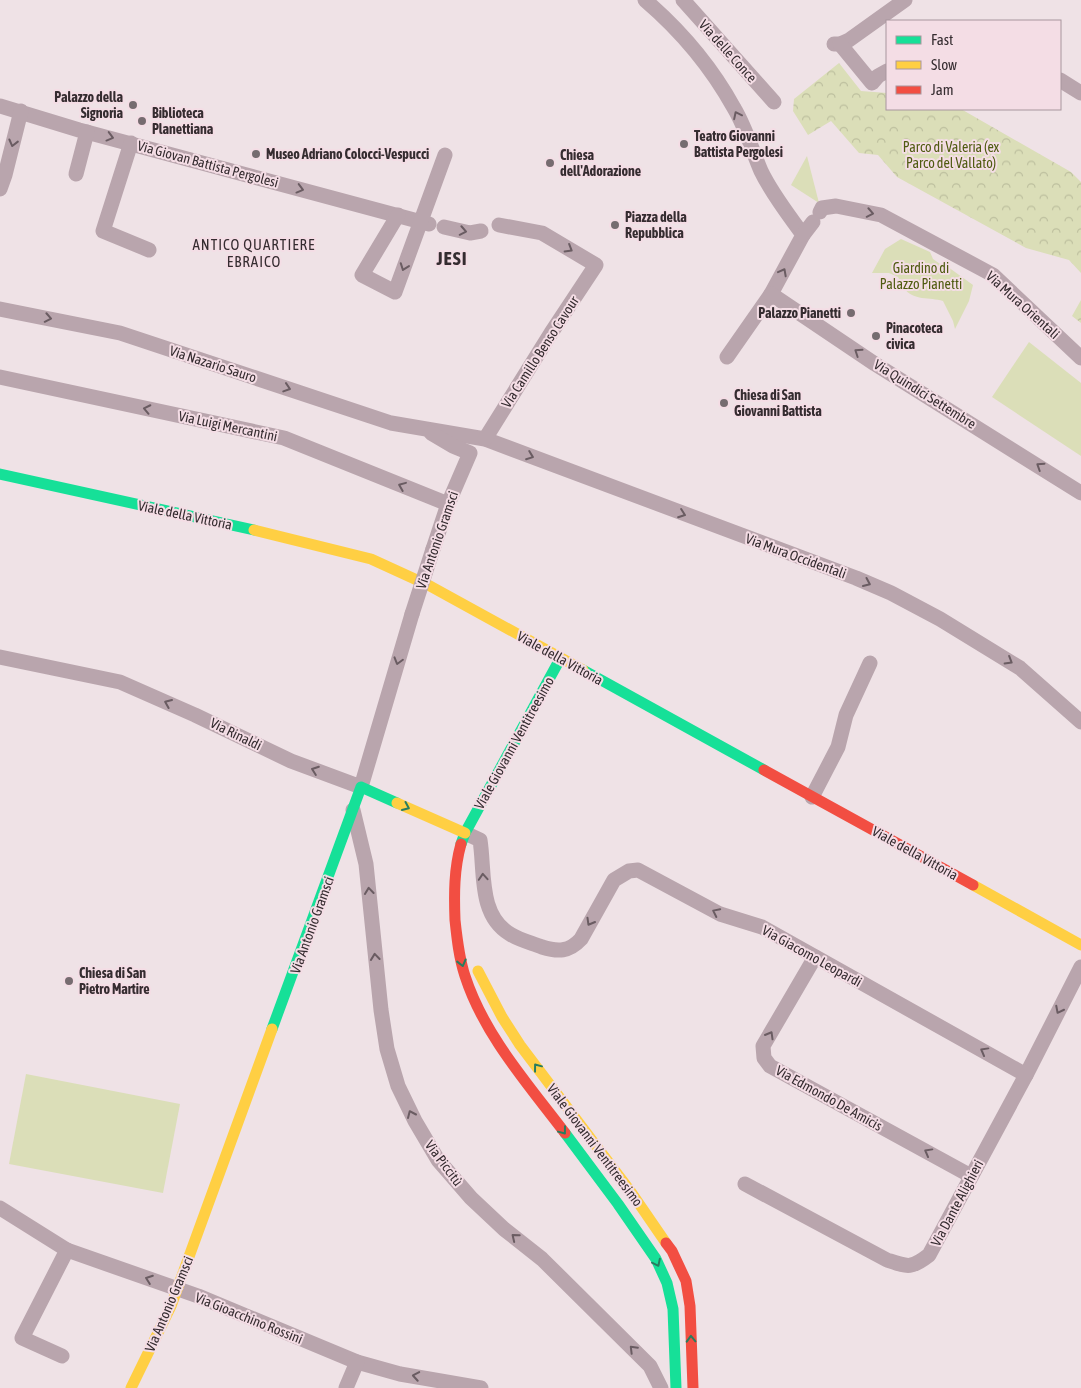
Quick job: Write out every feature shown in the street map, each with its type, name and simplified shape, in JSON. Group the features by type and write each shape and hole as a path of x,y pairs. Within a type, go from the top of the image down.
{"street":[{"path":"645,0 665,17 718,82 735,109 762,172 775,196 803,235 771,294 727,356"},
{"name":"Via delle Conce","path":"683,0 774,102"},
{"path":"886,72 878,76 872,83 837,44 850,40 905,0"},
{"path":"1061,81 1081,92"},
{"name":"Via Giovan Battista Pergolesi","path":"0,106 87,132 431,224 470,233 481,231"},
{"path":"3,182 25,113"},
{"path":"76,174 87,132"},
{"path":"131,143 103,231 149,250"},
{"path":"393,213 362,275 395,292 431,224 445,155"},
{"name":"Via Mura Orientali","path":"803,235 818,214 836,206 881,215 993,274 1081,358"},
{"name":"Via Camillo Benso Cavour","path":"484,439 596,265 542,233 499,225"},
{"name":"Via Quindici Settembre","path":"771,294 875,364 1081,493"},
{"name":"Via Nazario Sauro","path":"0,308 120,332 391,423 484,439"},
{"name":"Via Luigi Mercantini","path":"0,377 284,438 448,504"},
{"name":"Via Nazario Sauro","path":"423,429 452,446 470,453"},
{"name":"Via Mura Occidentali","path":"484,439 856,578 891,593 940,619 1020,668 1081,722"},
{"name":"Via Antonio Gramsci","path":"131,1388 178,1289 336,857 361,787 433,549 448,504 470,453"},
{"name":"Viale della Vittoria","path":"0,474 241,527 371,559 430,586 1081,944"},
{"name":"Via Rinaldi","path":"0,657 120,682 195,714 292,761 361,787 465,833"},
{"name":"Viale Giovanni Ventitreesimo","path":"560,659 465,833 460,846 455,871 454,893 460,962 471,994 502,1049 618,1204 656,1259 667,1283 673,1309 676,1388"},
{"path":"812,797 838,747 846,715 870,663"},
{"name":"Via Piccitù","path":"353,810 366,864 381,1010 387,1049 398,1086 415,1122 438,1160 471,1198 504,1229 542,1259 650,1366 661,1388"},
{"name":"Via Giacomo Leopardi","path":"465,833 480,840 485,891 495,919 511,935 553,951 564,950 574,946 581,939 614,880 629,872 638,870 720,914 762,927 1026,1075"},
{"path":"336,857 346,853 354,853 360,856 366,864"},
{"name":"Viale Giovanni Ventitreesimo","path":"455,915 486,990 502,1018 520,1045 631,1192 672,1251 686,1281 690,1306 693,1388"},
{"name":"Via Edmondo De Amicis","path":"815,957 763,1046 764,1058 770,1066 971,1176"},
{"name":"Via Dante Alighieri","path":"746,1184 887,1260 905,1266 917,1265 929,1255 1026,1075 1081,967"},
{"name":"Via Gioacchino Rossini","path":"0,1208 67,1250 178,1289 357,1362 400,1374 481,1388"},
{"path":"62,1356 22,1338 67,1250"},
{"path":"346,1388 357,1362"}],"green space":[{"name":"Parco di Valeria (ex Parco del Vallato)","path":"839,63 861,91 886,93 886,110 963,110 1071,172 1081,182 1081,273 1069,260 1026,248 897,177 878,155 859,153 831,121 808,135 793,111 794,99"},
{"path":"807,156 819,203 791,185"},
{"name":"Giardino di Palazzo Pianetti","path":"901,239 930,252 933,259 973,285 969,301 955,329 943,301 912,295 903,287 898,277 889,273 872,273 885,249"},
{"path":"1081,300 1081,323 1072,316"},
{"path":"1029,342 1081,383 1081,456 992,397"},
{"path":"26,1074 180,1104 163,1193 9,1164"}],"traffic: fast":[{"path":"0,474 254,530"},
{"path":"461,844 465,833 560,659"},
{"path":"583,670 764,770"},
{"path":"272,1029 361,787 397,803"},
{"path":"565,1133 656,1259 667,1283 673,1309 676,1388"}],"traffic: slow":[{"path":"254,530 371,559 430,586 583,670"},
{"path":"397,803 465,833"},
{"path":"973,885 1081,945"},
{"path":"478,971 502,1017 520,1045 631,1192 666,1243"},
{"path":"131,1388 171,1306 272,1029"}],"traffic: jam":[{"path":"764,770 973,885"},
{"path":"461,844 456,872 455,920 458,948 465,976 473,998 495,1039 565,1133"},
{"path":"666,1243 672,1251 686,1281 690,1306 693,1388"}],"place":[{"name":"Palazzo della Signoria","path":"133,105"},
{"name":"Biblioteca Planettiana","path":"142,121"},
{"name":"Teatro Giovanni Battista Pergolesi","path":"684,144"},
{"name":"Museo Adriano Colocci-Vespucci","path":"256,154"},
{"name":"Chiesa dell'Adorazione","path":"550,163"},
{"name":"Piazza della Repubblica","path":"615,225"},
{"name":"Palazzo Pianetti","path":"851,313"},
{"name":"Pinacoteca civica","path":"876,336"},
{"name":"Chiesa di San Giovanni Battista","path":"724,403"},
{"name":"Chiesa di San Pietro Martire","path":"69,981"}],"district":[{"name":"ANTICO QUARTIERE EBRAICO","path":"254,254"},
{"name":"JESI","path":"452,258"}]}
